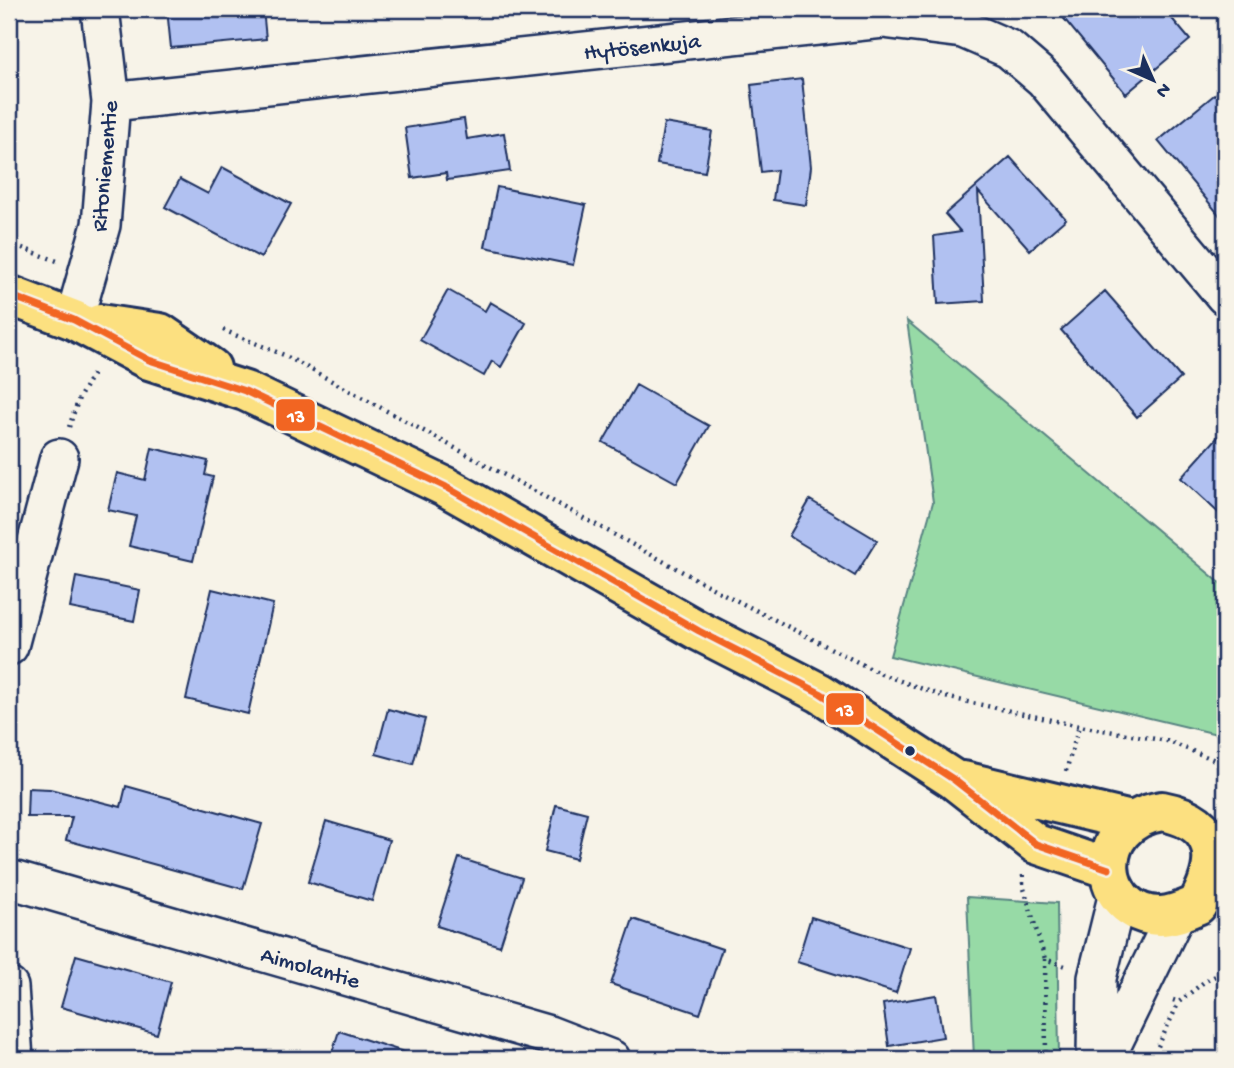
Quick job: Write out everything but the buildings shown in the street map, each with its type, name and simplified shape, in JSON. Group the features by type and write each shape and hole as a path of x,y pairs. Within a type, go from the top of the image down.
{"main road":[{"path":"9,295 74,320 149,360 246,391 446,487 699,631 820,693 953,779 1036,844 1113,881 1129,905 1144,913 1160,916 1199,910 1219,868 1204,834 1193,822 1162,811 1131,821 1119,832 1112,846 1113,881"},
{"path":"953,779 1131,821"}],"street":[{"name":"Ritoniementie","path":"74,320 101,226 111,102 100,9"},
{"name":"Hytösenkuja","path":"111,102 883,19 963,29 1009,49 1044,79 1225,296"},
{"path":"9,646 59,458"},
{"name":"Aimolantie","path":"9,879 549,1035 611,1059"},
{"path":"1096,1059 1097,978 1113,881"},
{"path":"1105,1059 1133,1003 1138,986 1199,910"},
{"path":"9,987 14,1059"}],"path":[{"path":"9,243 89,273"},
{"path":"221,329 284,355 718,591 881,674 945,697 1167,741 1225,764"},
{"path":"1152,1059 1179,1002 1204,982 1225,971"},
{"path":"1138,986 1179,1002"}],"green space":[{"path":"907,321 1225,587 1225,736 890,656 933,502"},
{"path":"967,897 1057,903 1059,1059 974,1059"}],"transit line":[{"name":"13","path":"9,295 74,320 149,360 245,391 446,487 699,631 820,693 953,779 1036,844 1109,869"}]}
